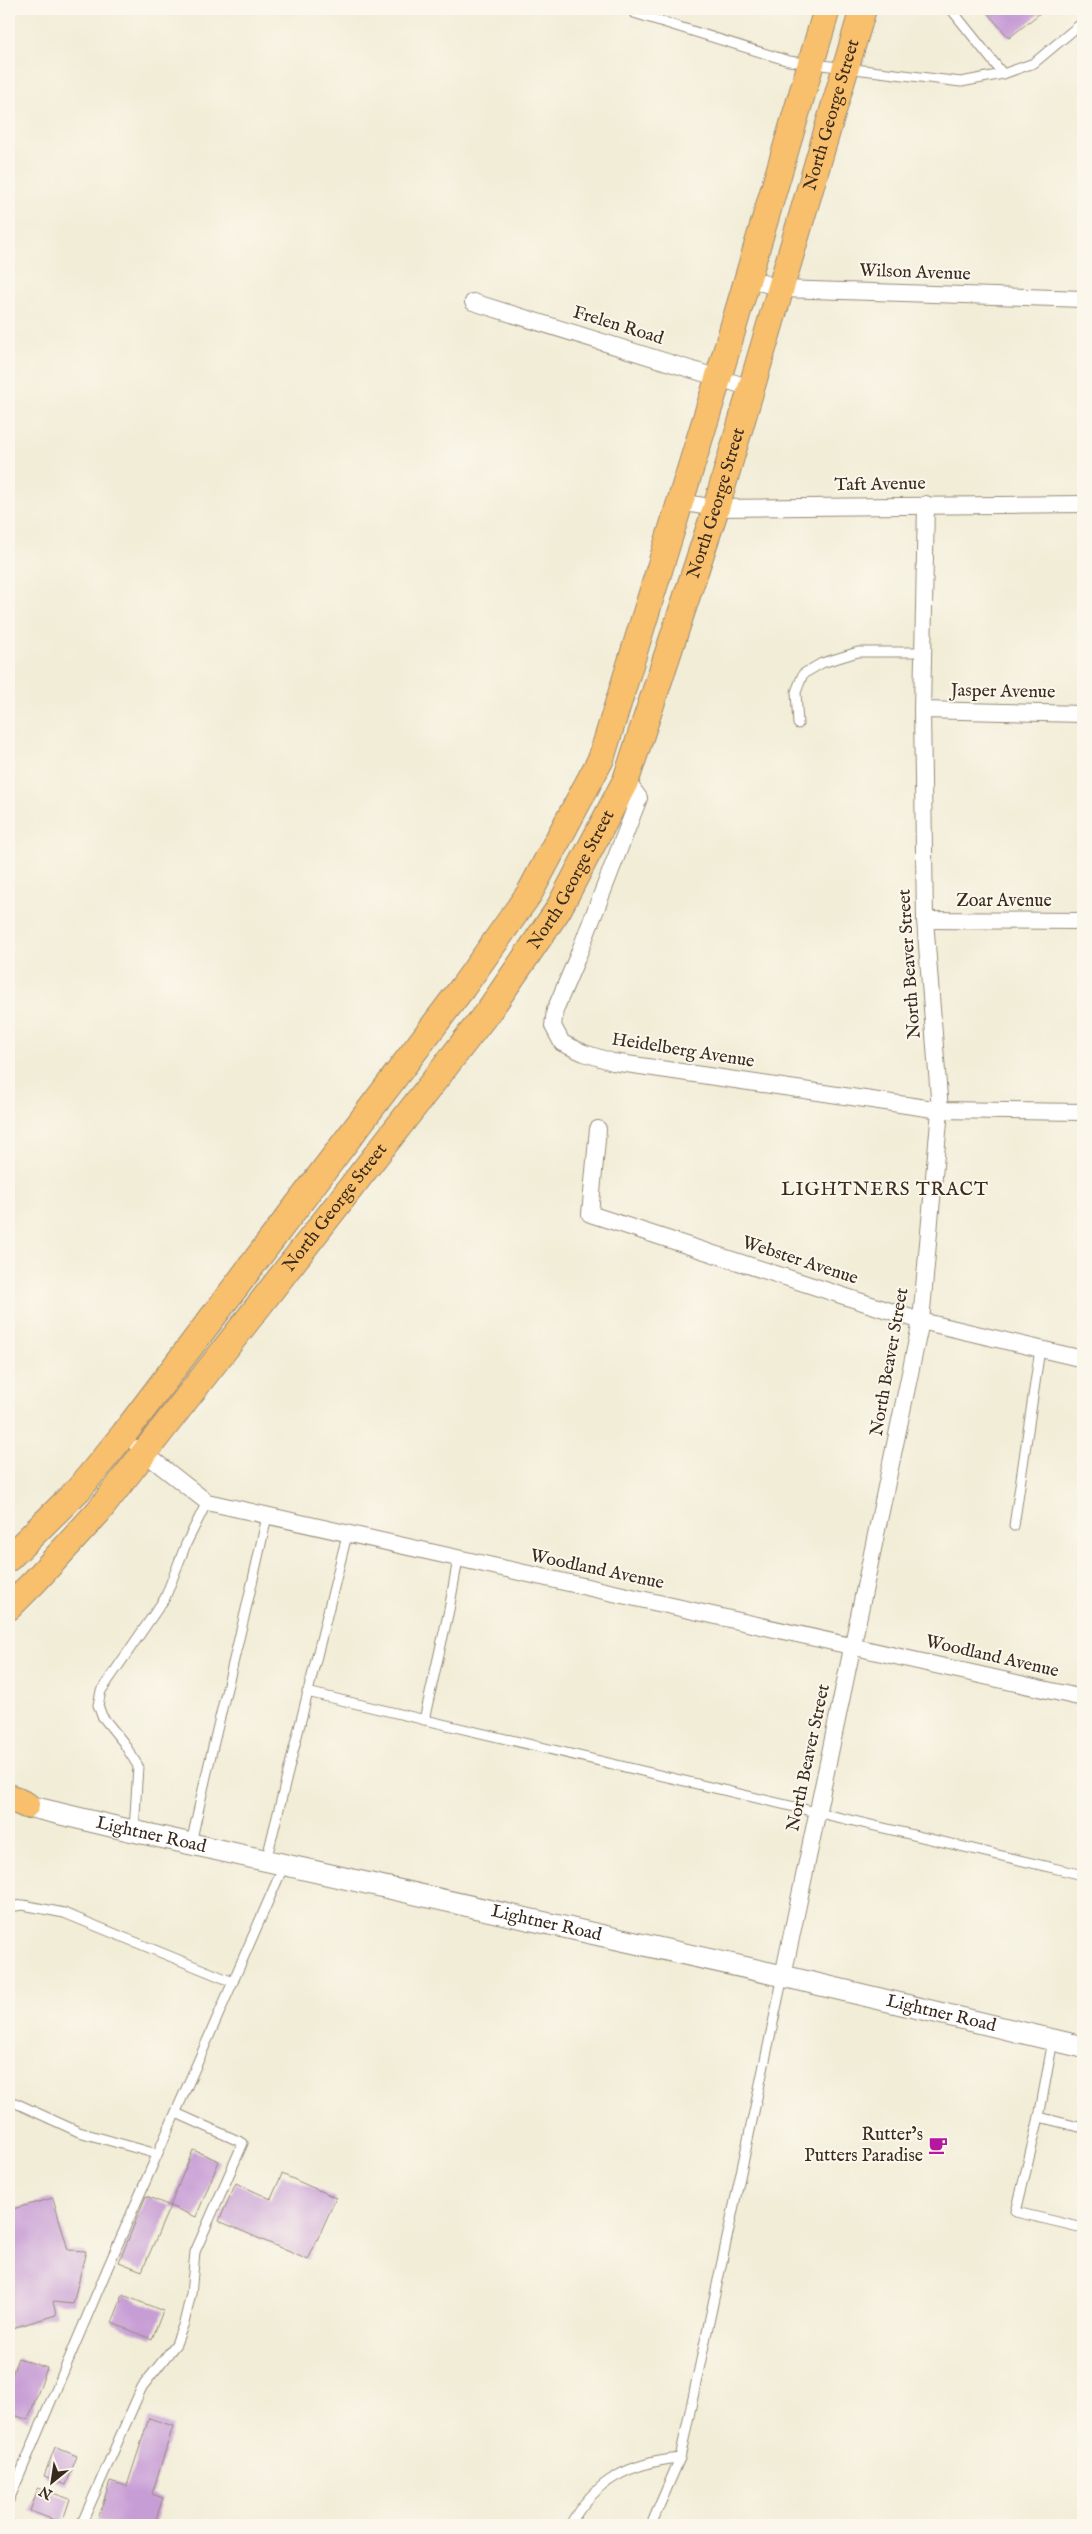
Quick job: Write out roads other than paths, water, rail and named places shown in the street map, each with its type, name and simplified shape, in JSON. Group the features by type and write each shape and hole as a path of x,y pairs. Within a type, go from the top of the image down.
{"main road":[{"name":"North George Street","path":"9,1558 80,1489 124,1434 463,987 529,894 601,759 718,379 827,9"},
{"name":"North George Street","path":"9,1606 35,1581 98,1512 490,1009 558,910 626,780 716,508 750,388 782,289 864,9"},
{"path":"9,1618 35,1581"}],"street":[{"name":"Wilson Avenue","path":"747,278 782,289 1083,299"},
{"name":"Frelen Road","path":"473,302 750,388"},
{"name":"Taft Avenue","path":"679,502 716,508 926,504 1083,504"},
{"name":"North Beaver Street","path":"783,1976 921,1320 940,1110 925,920 922,710 926,504"},
{"name":"Jasper Avenue","path":"922,710 1083,714"},
{"name":"Heidelberg Avenue","path":"626,780 638,798 577,958 554,1010 553,1026 562,1043 584,1053 613,1062 940,1110 1083,1112"},
{"name":"Zoar Avenue","path":"925,920 1083,921"},
{"name":"Webster Avenue","path":"598,1129 590,1214 921,1320 1083,1359"},
{"name":"Woodland Avenue","path":"124,1434 143,1453 207,1502 458,1560 1083,1698"},
{"name":"Lightner Road","path":"15,1801 134,1831 783,1976 1083,2047"}],"lane":[{"path":"951,9 1003,74"},
{"path":"634,13 789,61 961,82 1003,74 1034,63 1083,22"},
{"path":"798,724 796,692 803,674 822,663 858,652 924,652"},
{"path":"1014,1526 1040,1349"},
{"path":"134,1831 138,1766 124,1742 102,1716 98,1705 101,1691 165,1598 186,1544 207,1502"},
{"path":"191,1844 208,1764 255,1576 267,1516"},
{"path":"9,2500 233,1982 275,1863 307,1692 347,1535"},
{"path":"424,1720 449,1610 458,1560"},
{"path":"307,1692 1083,1875"},
{"path":"9,1907 23,1905 64,1914 233,1982"},
{"path":"651,2525 680,2458 783,1976"},
{"path":"1053,2040 1039,2117 1016,2212 1083,2228"},
{"path":"9,2100 79,2132 157,2154"},
{"path":"81,2525 142,2387 176,2344 184,2323 191,2294 195,2252 243,2143 176,2113"},
{"path":"1039,2117 1083,2128"},
{"path":"570,2525 592,2492 625,2470 654,2461 680,2458"}],"place":[{"name":"Rutter’s Putters Paradise","path":"938,2145"}],"district":[{"name":"LIGHTNERS TRACT","path":"885,1190"}]}
